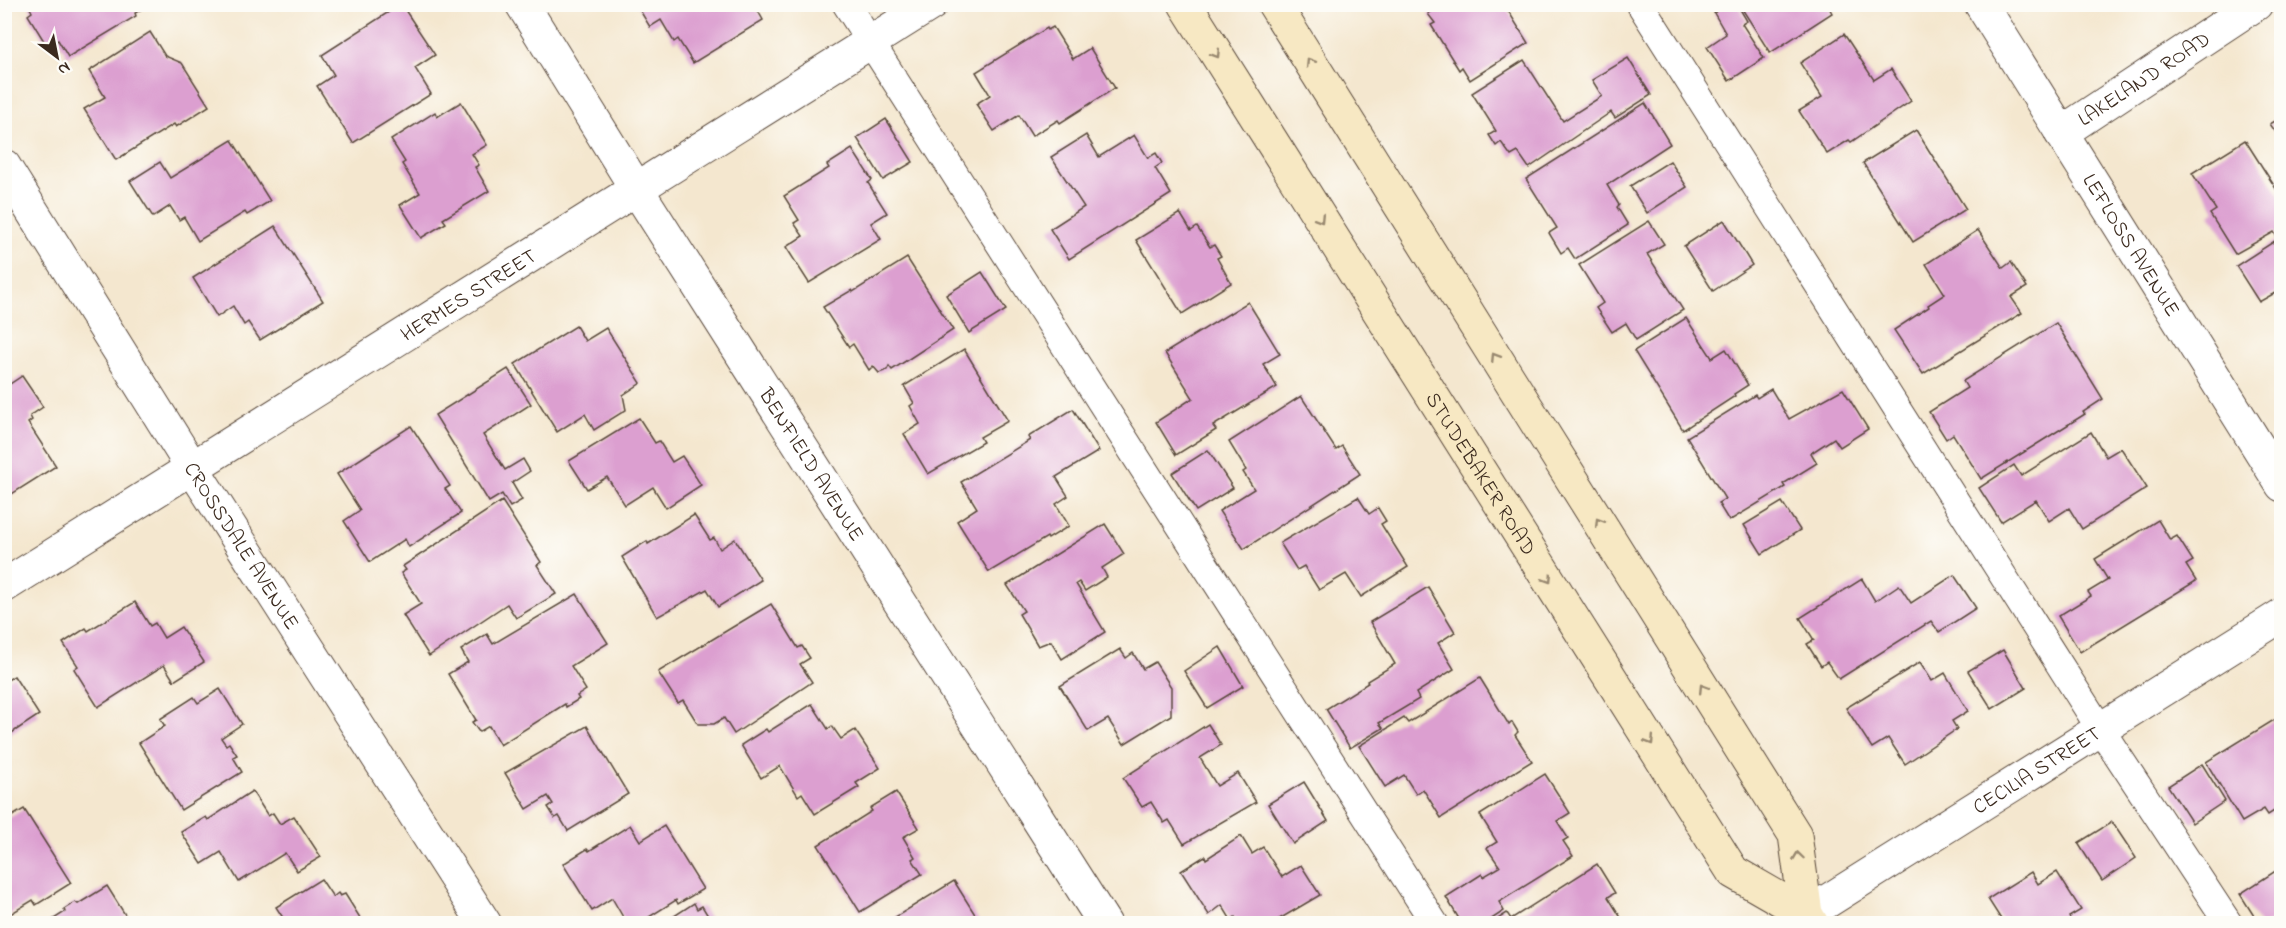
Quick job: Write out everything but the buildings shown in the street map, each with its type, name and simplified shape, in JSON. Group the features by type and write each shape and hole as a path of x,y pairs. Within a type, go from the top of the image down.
{"main road":[{"name":"STUDEBAKER ROAD","path":"1185,4 1733,872 1803,920"},
{"path":"1274,4 1795,835 1803,920"}],"street":[{"name":"BENFIELD AVENUE","path":"522,4 636,188 1105,924"},
{"name":"HERMES STREET","path":"4,586 931,4"},
{"name":"LEFLOSS AVENUE","path":"1982,4 2282,484"},
{"name":"LAKELAND ROAD","path":"2061,133 2256,4"},
{"name":"CROSSDALE AVENUE","path":"4,166 193,469 484,924"},
{"name":"CECILIA STREET","path":"1803,920 2282,615"}],"lane":[{"path":"846,4 1435,924"},
{"path":"1640,4 2101,730 2229,924"}]}
